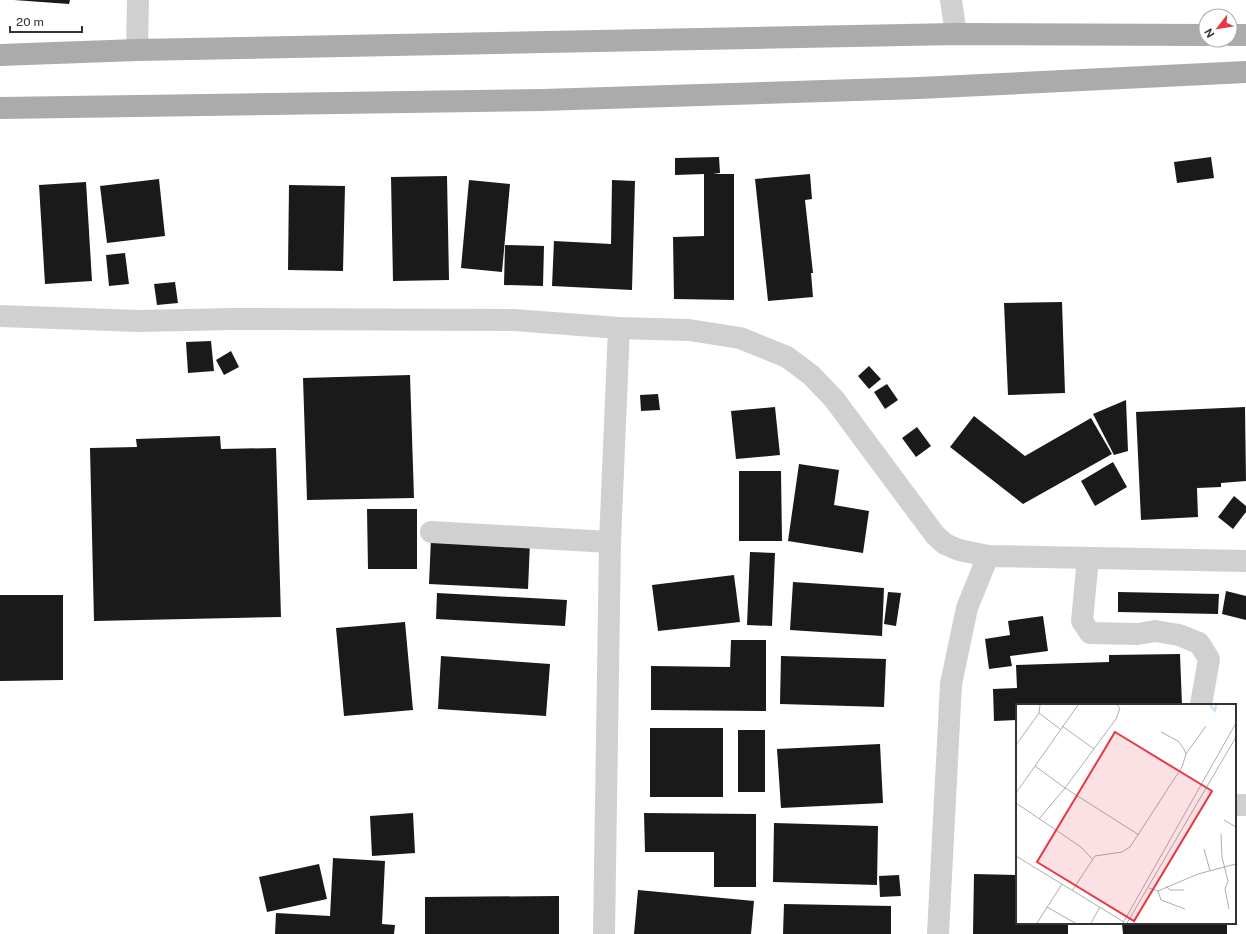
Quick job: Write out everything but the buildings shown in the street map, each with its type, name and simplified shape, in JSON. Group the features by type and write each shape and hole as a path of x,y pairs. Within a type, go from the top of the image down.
{"main road":[{"path":"0,54 956,34 1198,34"},
{"path":"0,108 543,100 927,88 1246,72"}],"street":[{"path":"137,50 138,0"},
{"path":"951,0 956,34"},
{"path":"0,316 138,321 233,319 514,320 618,328 697,331 740,338 787,357 811,375 834,399 935,535 945,544 960,550 988,556 1246,561"},
{"path":"604,934 610,542 618,328"},
{"path":"431,532 610,542"},
{"path":"938,934 951,684 967,608 988,556"},
{"path":"1088,558 1082,621 1090,633 1138,634 1155,631 1179,635 1199,643 1209,659 1201,704"}]}
